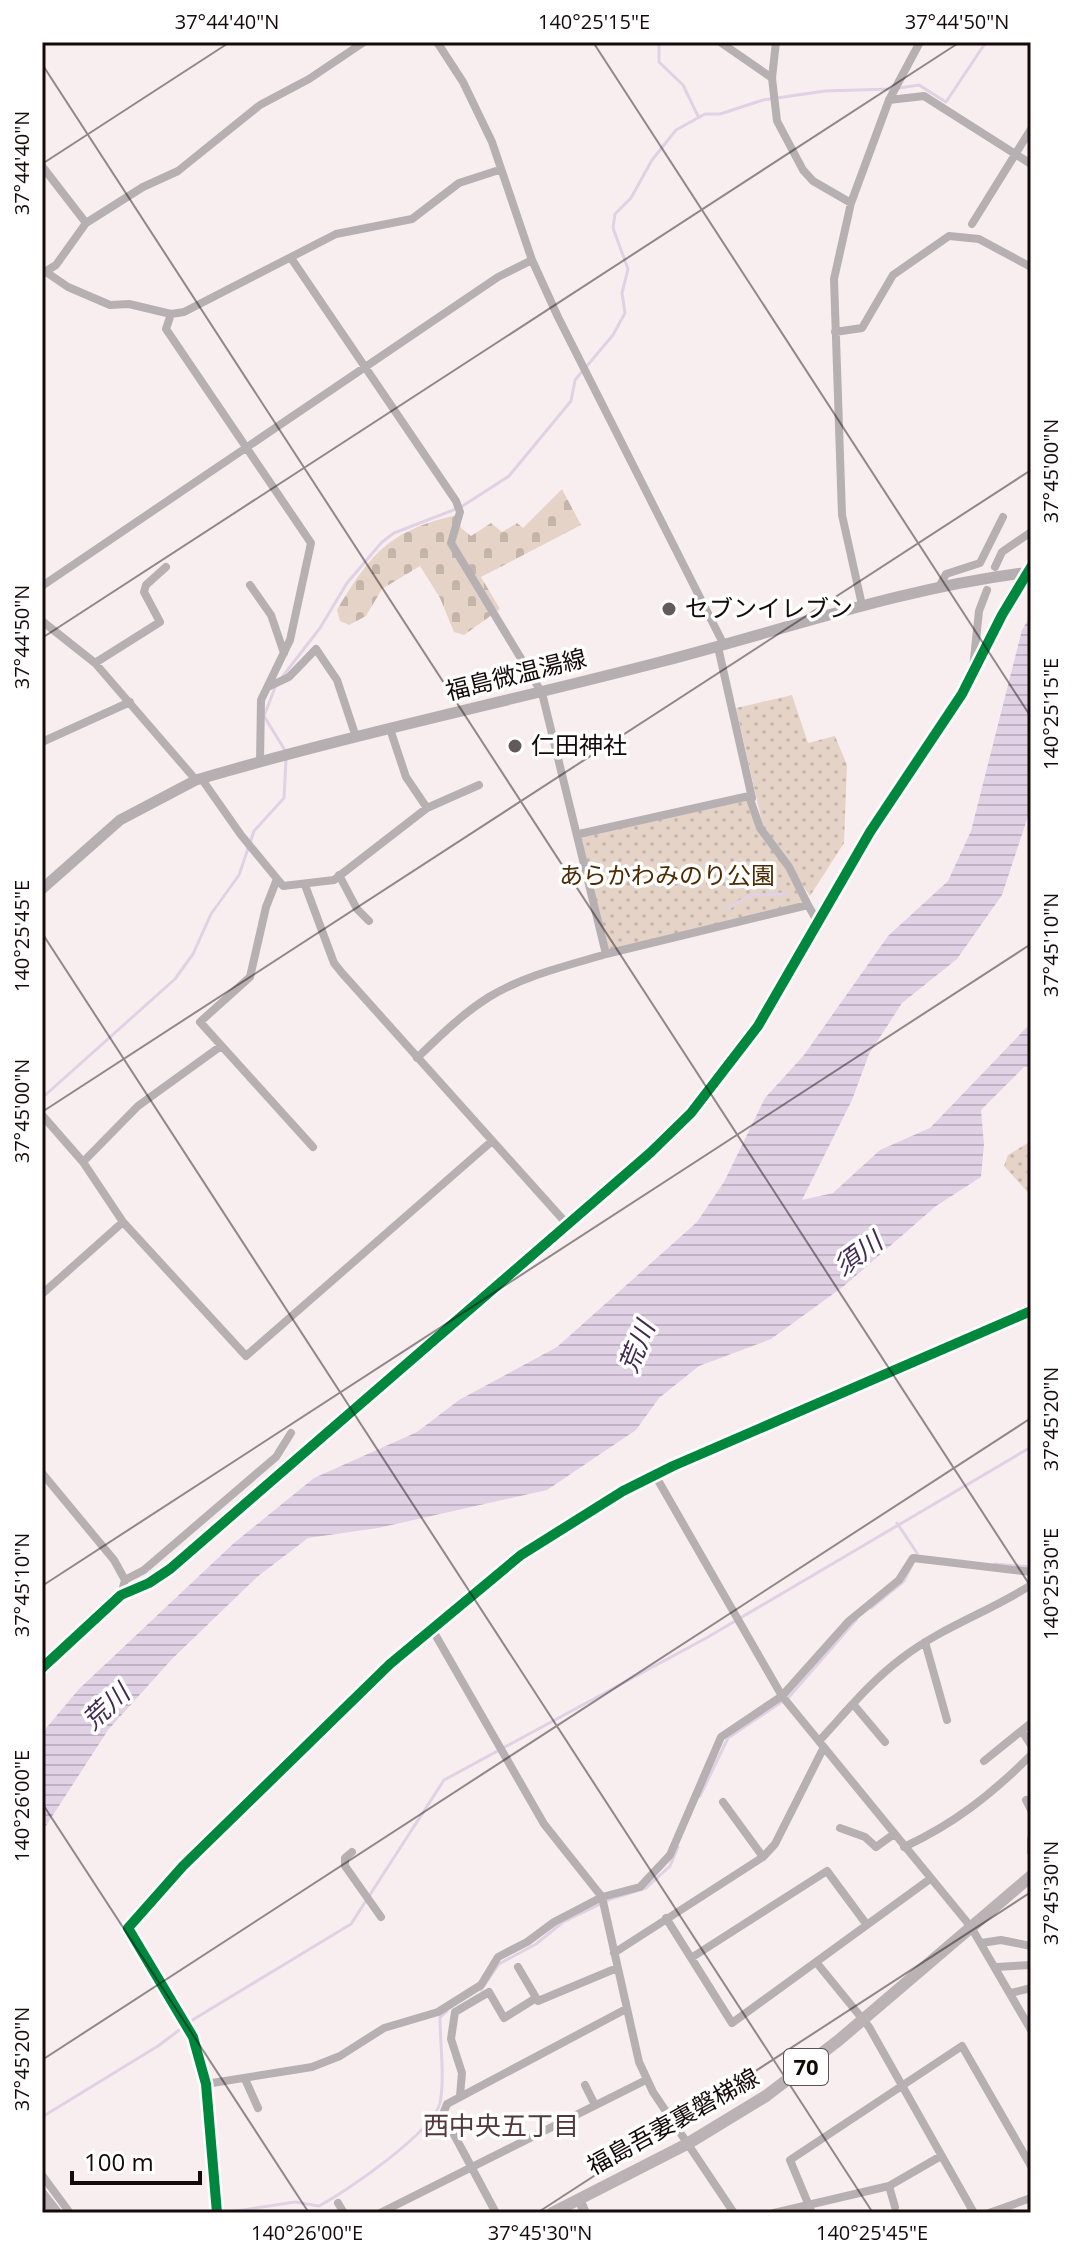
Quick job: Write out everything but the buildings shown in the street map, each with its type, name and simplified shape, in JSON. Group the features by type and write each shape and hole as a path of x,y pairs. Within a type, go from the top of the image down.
{"highway":[{"path":"42,2195 56,2213"}],"main road":[{"name":"福島微温湯線","path":"42,889 120,820 199,779 356,737 542,693 862,605 1030,570"},
{"name":"福島吾妻裏磐梯線","path":"552,2213 687,2144 766,2096 863,2019 1031,1876"}],"street":[{"path":"364,42 309,79 260,105 178,171 143,187 86,223 56,265 44,273 110,305 129,304 171,314 184,312 354,227 412,219 459,183 499,170"},
{"path":"437,42 476,107 492,142 532,260 721,646 760,828 789,867 817,921"},
{"path":"720,42 772,78"},
{"path":"776,42 772,78 777,121 803,170 813,181 851,203"},
{"path":"862,605 842,515 834,279 851,203 889,100 920,42"},
{"path":"889,100 924,96 1031,164"},
{"path":"972,224 1031,129"},
{"path":"42,166 86,223"},
{"path":"835,332 862,328 893,275 949,236 979,239 1031,267"},
{"path":"291,258 456,501 460,512 451,543 542,693 606,954"},
{"path":"42,586 498,277 532,260"},
{"path":"171,314 166,329 311,543 299,607 284,653 267,688 258,727 260,762"},
{"path":"939,587 946,574 984,559 1003,517"},
{"path":"995,567 1002,552 1031,532"},
{"path":"95,663 160,622 144,592 146,585 166,567"},
{"path":"42,1668 121,1595 149,1583 170,1569 650,1153 699,1103 758,1026 817,921 974,672 1030,570"},
{"path":"250,585 271,615 284,653"},
{"path":"974,672 979,611 987,590"},
{"path":"42,621 95,663 199,779 283,886 334,880 427,808 479,785"},
{"path":"267,688 289,677 316,649 337,680 356,737"},
{"path":"42,742 130,702"},
{"path":"390,729 406,777 427,808"},
{"path":"579,834 739,798 752,799"},
{"path":"339,875 357,909 369,921"},
{"path":"277,879 266,907 250,977 200,1022 313,1147"},
{"path":"305,885 334,963 567,1224"},
{"path":"417,1058 465,1014 490,997 536,975 606,954 808,905"},
{"path":"83,1162 138,1106 221,1046"},
{"path":"42,1115 83,1162 123,1222 246,1356 492,1141"},
{"path":"42,1294 123,1222"},
{"path":"215,2213 213,2143 206,2084 189,2030 128,1928 183,1866 390,1664 521,1555 655,1475 1031,1311"},
{"path":"125,1580 144,1570 276,1457 291,1433"},
{"path":"42,1473 114,1560 125,1580 121,1595"},
{"path":"655,1475 784,1698 971,1927 1031,2030"},
{"path":"206,2084 290,2068 312,2067 340,2056 384,2028 438,2012 481,1985 498,1957 527,1942 554,1922 602,1897 640,1887 666,1861 721,1737 784,1698 849,1621 899,1580 917,1559 1031,1572"},
{"path":"614,1953 763,1857 775,1844 821,1744 879,1676 925,1642 1031,1585"},
{"path":"432,1629 544,1824 602,1897 626,2009 646,2080 734,2213"},
{"path":"925,1642 947,1720"},
{"path":"853,1704 885,1742"},
{"path":"984,1761 1031,1723"},
{"path":"1022,1731 1031,1745"},
{"path":"904,1847 956,1820 995,1791 1031,1755"},
{"path":"1026,1800 1031,1810"},
{"path":"723,1802 763,1857"},
{"path":"840,1828 865,1837 876,1847 894,1834"},
{"path":"1031,1839 1031,1852"},
{"path":"352,1852 345,1858 345,1866 381,1917"},
{"path":"691,1958 827,1871 867,1925"},
{"path":"666,1918 732,2023 930,1879"},
{"path":"981,1943 1001,1940 1031,1946"},
{"path":"816,1962 863,2019 974,2213"},
{"path":"996,1967 1031,1965"},
{"path":"518,1967 538,2001 617,1968"},
{"path":"1011,1993 1031,1988"},
{"path":"460,2096 462,2073 451,2039 455,2012 489,1992 504,2018 536,1998"},
{"path":"496,2213 443,2114 447,2104 626,2009"},
{"path":"810,2209 790,2160 962,2046 1031,2166"},
{"path":"245,2079 258,2108"},
{"path":"380,2213 646,2080"},
{"path":"585,2085 595,2105"},
{"path":"774,2213 810,2209 889,2186 941,2156"},
{"path":"42,2175 70,2213"},
{"path":"889,2186 895,2207"},
{"path":"989,2213 1014,2209 1031,2198"},
{"path":"579,2199 585,2213"},
{"path":"338,2203 344,2213"}],"green space":[{"path":"562,489 581,525 481,577 500,609 464,635 454,632 440,598 420,566 382,589 366,616 349,625 340,621 337,610 361,573 372,559 399,537 415,528 457,515 461,528 471,536 491,523 502,532 517,523 523,528"},
{"path":"792,695 808,743 835,736 847,765 844,843 810,896 763,827 736,708"},
{"name":"あらかわみのり公園","path":"748,799 758,831 786,867 805,903 607,951 581,836"},
{"path":"1031,1141 1031,1196 1004,1166 1008,1155"}],"water":[{"path":"1031,615 1031,807 1002,895 957,959 902,1003 869,1054 852,1100 802,1200 833,1193 880,1150 930,1128 1031,1023 1031,1067 1024,1067 981,1110 984,1144 981,1177 936,1206 844,1286 771,1339 699,1366 659,1398 636,1430 547,1490 378,1528 308,1538 257,1577 172,1659 108,1730 42,1832 42,1733 79,1689 234,1543 314,1478 417,1432 459,1400 557,1347 697,1222 724,1182 765,1098 804,1055 888,936 948,881 971,831 1022,630"}],"waterway":[{"path":"659,42 659,62 683,85 698,116"},
{"path":"899,88 919,85 946,102 986,42"},
{"path":"283,676 320,628 347,583 382,542 394,533 461,507 509,476 571,401 575,380 613,335 625,313 622,293 628,269 613,228 615,214 631,198 652,160 676,130 705,114 720,114 763,100 825,91 891,89"},
{"path":"276,685 264,716 286,752"},
{"path":"42,1098 175,979 193,954 211,914 239,875 254,831 284,798 286,760"},
{"path":"727,909 751,895 787,894"},
{"path":"42,2117 158,2046 194,2019 351,1924 444,1780 708,1637 1031,1447"},
{"path":"897,1523 917,1553"},
{"path":"871,1608 904,1581 917,1554"},
{"path":"995,1564 1031,1567"},
{"path":"700,1796 728,1738 789,1697 856,1620"},
{"path":"481,1990 499,1964 536,1944 563,1922 611,1899 646,1888 670,1866 678,1847"},
{"path":"223,2213 295,2202 319,2206 406,2145 434,2115 440,2103 440,2017 447,2011"}],"cycle path":[{"path":"42,1668 121,1595 149,1583 170,1569 650,1153 691,1113 758,1026 870,832 962,694 1002,615 1031,567"},
{"path":"217,2213 206,2084 193,2037 128,1928 183,1866 390,1664 521,1555 623,1491 673,1466 1031,1311"}],"place":[{"name":"セブンイレブン","path":"669,609"},
{"name":"仁田神社","path":"515,746"}],"district":[{"name":"西中央五丁目","path":"501,2126"}],"water label":[{"name":"須川","path":"858,1254"},
{"name":"荒川","path":"637,1347"},
{"name":"荒川","path":"106,1707"}]}
